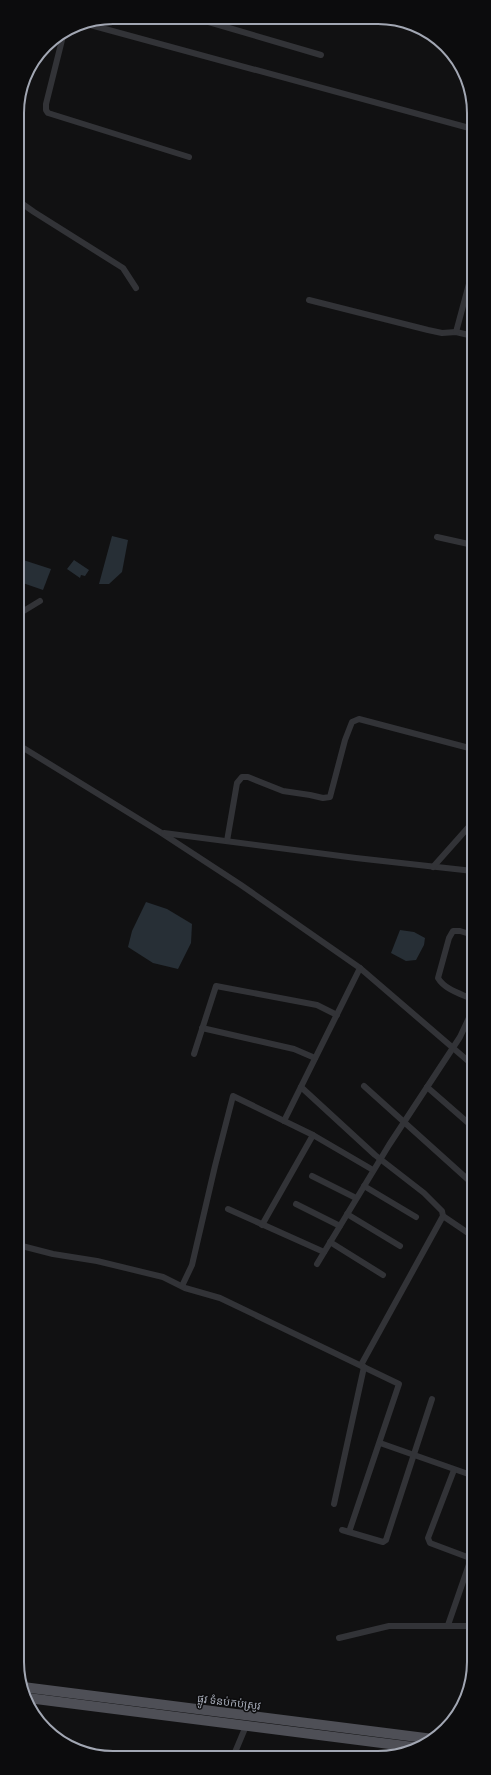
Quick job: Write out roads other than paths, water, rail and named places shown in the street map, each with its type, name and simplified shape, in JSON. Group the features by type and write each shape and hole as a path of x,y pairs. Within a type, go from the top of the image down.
{"main road":[{"name":"ផ្លូវ ទំនប់កប់ស្រូវ","path":"28,1688 425,1738"},
{"name":"ផ្លូវ ទំនប់កប់ស្រូវ","path":"32,1698 406,1746"}],"street":[{"path":"215,24 321,55"},
{"path":"94,26 467,127"},
{"path":"62,40 46,104 48,114 189,157"},
{"path":"24,205 123,268 136,288"},
{"path":"456,332 467,291"},
{"path":"309,300 428,330 442,333 456,332 467,335"},
{"path":"437,537 467,544"},
{"path":"24,610 40,600"},
{"path":"227,841 237,783 242,777 248,777 282,791 323,798 330,797 345,740 352,722 359,719 467,747"},
{"path":"24,748 160,832 241,885 360,968 467,1060"},
{"path":"433,867 467,830"},
{"path":"160,832 467,870"},
{"path":"467,933 453,931 449,938 438,978 441,983 448,988 467,997"},
{"path":"284,1121 360,968"},
{"path":"194,1054 216,986 317,1005 337,1015"},
{"path":"317,1264 373,1170 460,1037 467,1022"},
{"path":"202,1028 294,1049 315,1058"},
{"path":"364,1086 467,1179"},
{"path":"301,1087 380,1159 424,1193 442,1211 443,1216 467,1230"},
{"path":"427,1087 467,1122"},
{"path":"182,1286 192,1265 214,1166 233,1096 313,1135 373,1170"},
{"path":"262,1225 313,1135"},
{"path":"312,1176 356,1198"},
{"path":"364,1186 416,1217"},
{"path":"296,1204 340,1226"},
{"path":"228,1209 324,1252"},
{"path":"347,1214 400,1246"},
{"path":"334,1504 362,1366 443,1216"},
{"path":"330,1242 383,1275"},
{"path":"24,1247 53,1254 97,1261 164,1277 182,1286 220,1298 399,1384 380,1444 349,1532"},
{"path":"342,1530 383,1542 386,1540 432,1399"},
{"path":"380,1444 467,1474"},
{"path":"454,1470 428,1538 430,1543 467,1557"},
{"path":"448,1625 467,1567"},
{"path":"339,1638 389,1626 467,1626"},
{"path":"236,1751 246,1726"}]}
